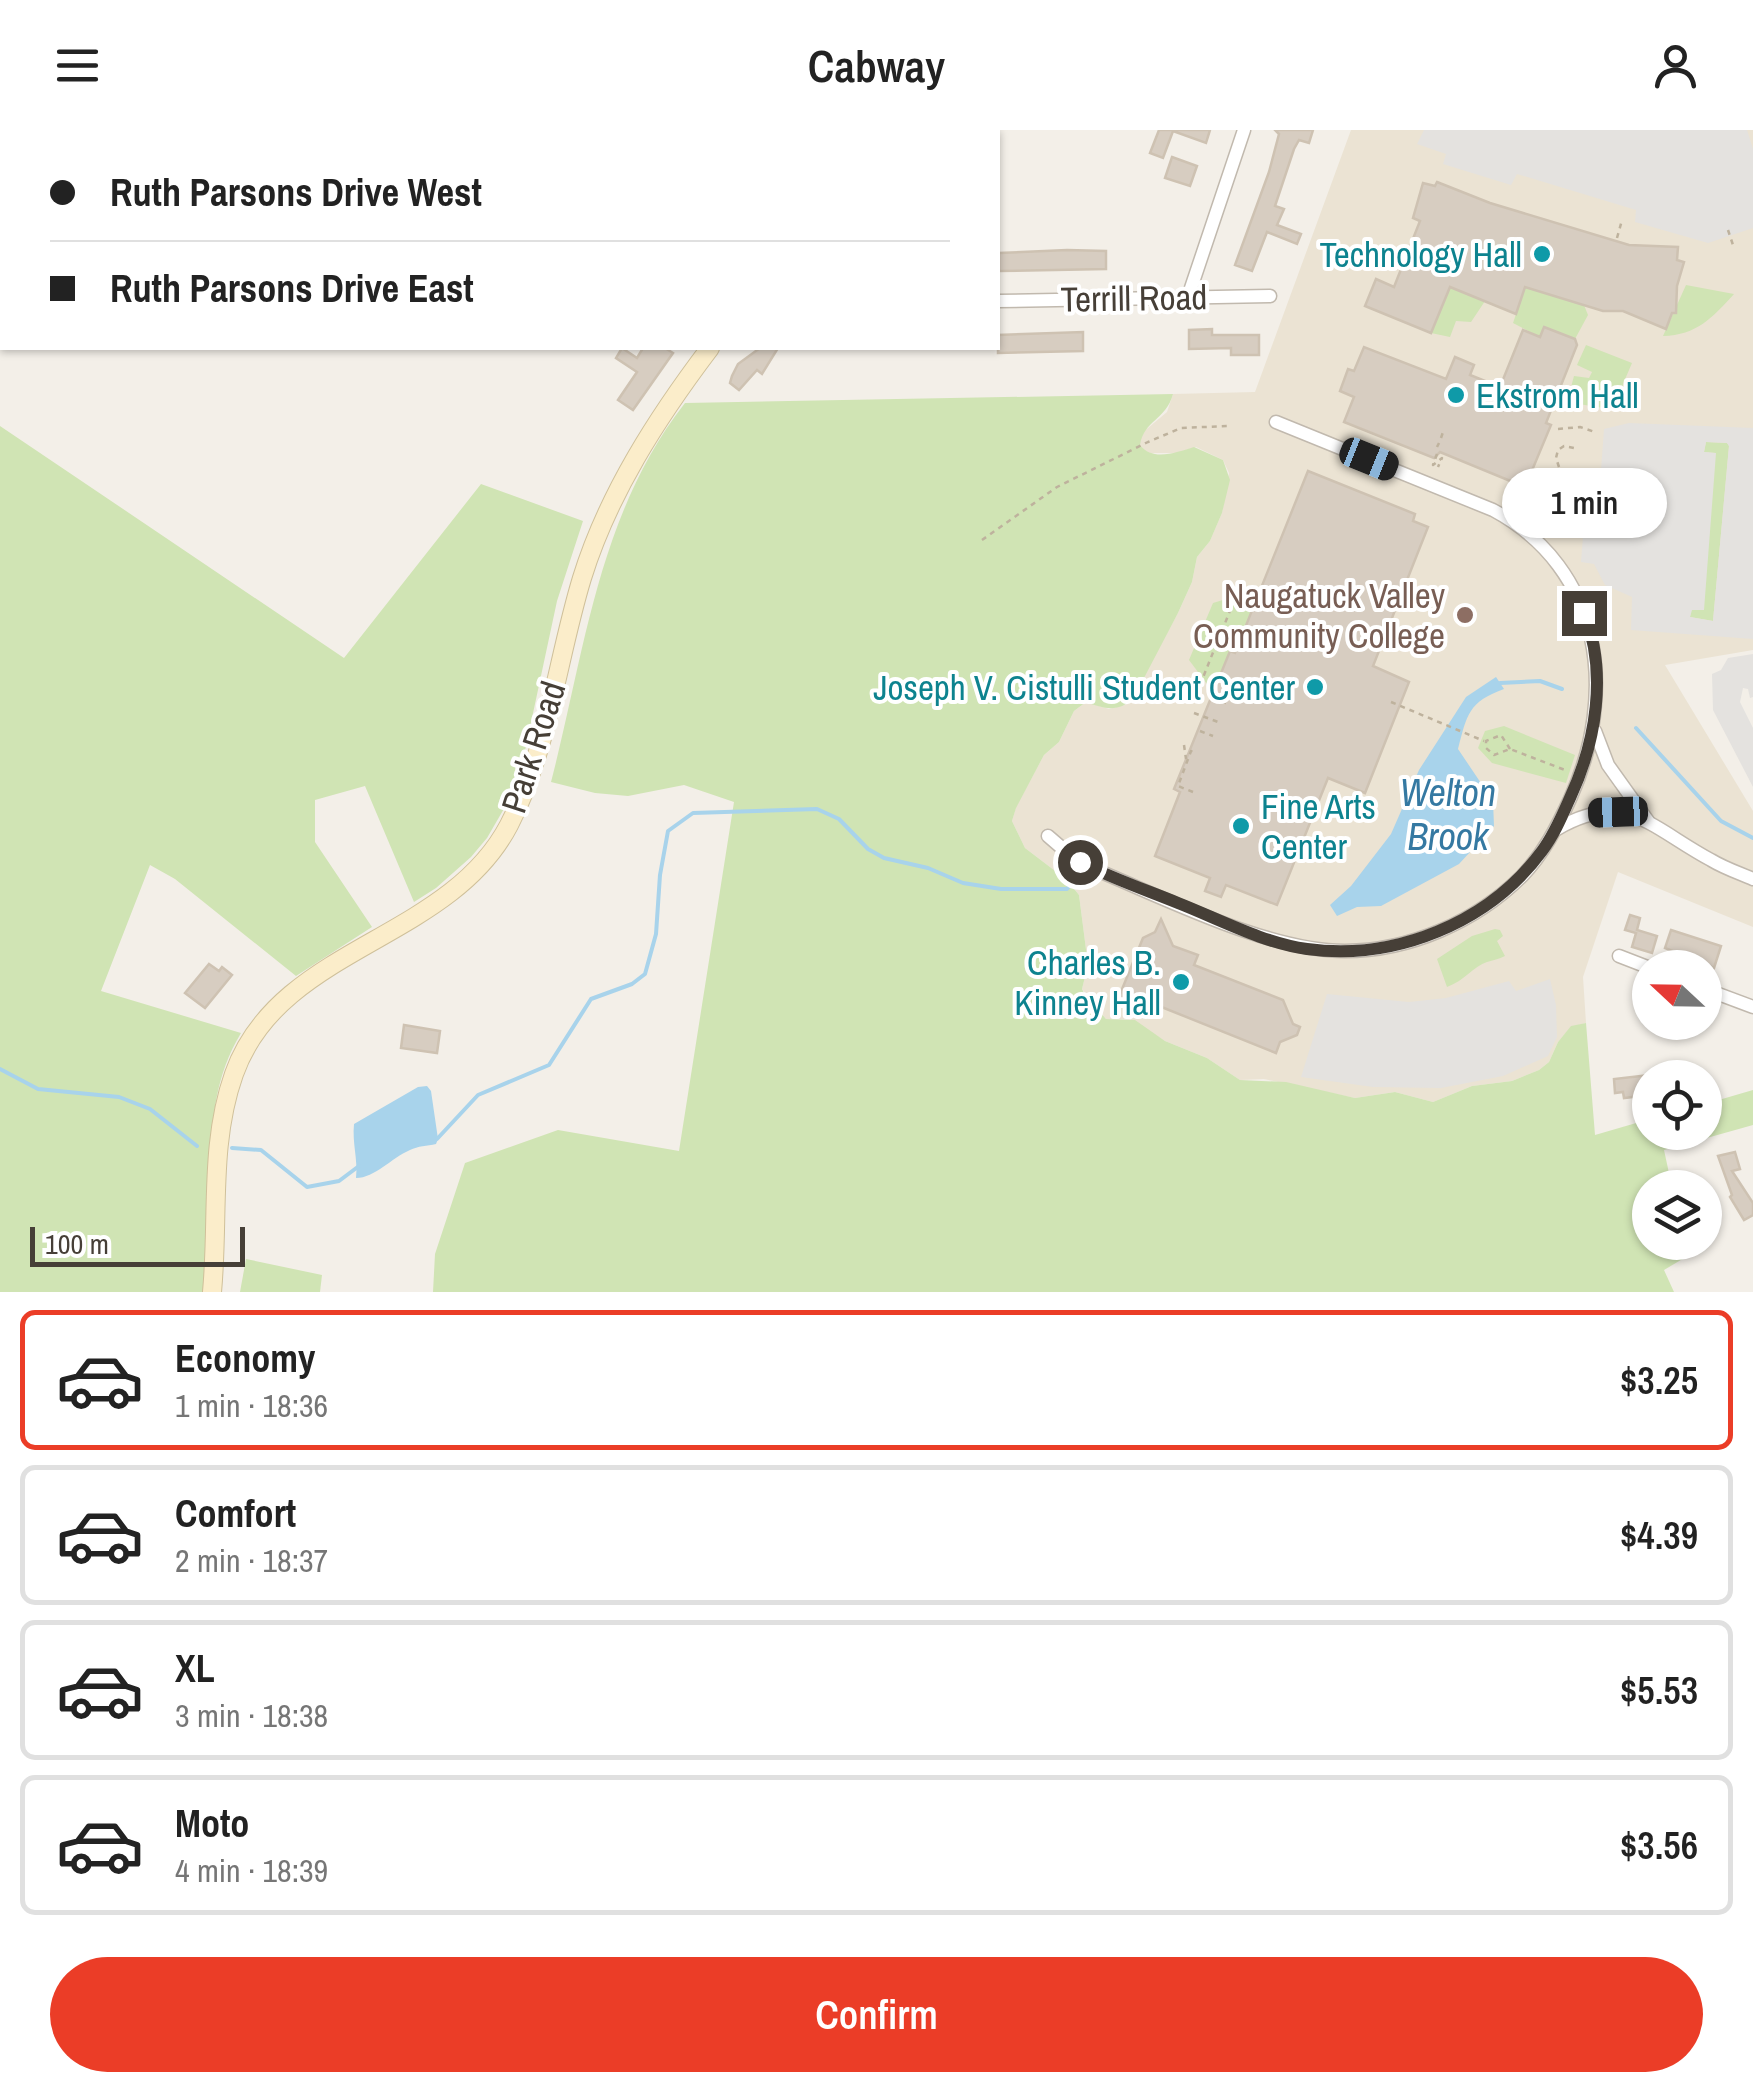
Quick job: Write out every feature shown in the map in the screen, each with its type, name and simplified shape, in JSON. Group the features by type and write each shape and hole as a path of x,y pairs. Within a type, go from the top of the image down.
{"main road":[{"name":"Park Road","path":"212,1292 220,1129 234,1072 247,1046 283,1000 304,982 417,918 454,891 500,838 544,738 567,632 597,534 643,446 709,350"}],"street":[{"path":"1188,296 1244,130"},
{"name":"Terrill Road","path":"1000,302 1270,296"},
{"path":"1048,836 1094,869 1264,937 1306,949 1347,951 1388,947 1428,936 1468,916 1523,874 1556,829 1580,776 1594,731 1595,667 1588,622 1566,574 1526,528 1480,503 1276,422"},
{"path":"1594,731 1608,765 1648,821"},
{"path":"1556,829 1587,813 1618,812 1648,821 1711,861 1753,880"},
{"path":"1619,956 1632,961"},
{"path":"1722,995 1753,1007"}],"path":[{"path":"1617,238 1622,220"},
{"path":"1728,230 1734,248"},
{"path":"982,540 1057,486 1148,442 1181,428 1228,426"},
{"path":"1558,429 1580,427 1595,432"},
{"path":"1439,443 1444,429"},
{"path":"1559,466 1558,450 1564,446 1574,448"},
{"path":"1437,454 1433,465 1440,457 1438,467"},
{"path":"1200,685 1214,650 1221,647 1218,641 1236,598"},
{"path":"1213,698 1226,704"},
{"path":"1391,702 1486,742"},
{"path":"1194,713 1218,722"},
{"path":"1200,731 1212,736"},
{"path":"1486,742 1500,735 1510,749 1580,776"},
{"path":"1486,742 1486,748 1494,755 1510,749"},
{"path":"1184,745 1186,766"},
{"path":"1193,792 1178,786 1191,752 1194,753"}],"shaded area":[{"name":"Naugatuck Valley Community College","path":"1351,130 1753,130 1753,650 1665,665 1753,811 1753,927 1618,872 1583,977 1586,1023 1571,1027 1558,1042 1549,1062 1539,1070 1512,1081 1472,1086 1433,1102 1395,1092 1355,1098 1264,1079 1240,1080 1207,1058 1165,1041 1130,1019 1106,1019 1082,989 1088,965 1079,895 1067,880 1025,848 1012,821 1044,755 1059,742 1074,711 1086,702 1109,709 1128,704 1178,613 1192,582 1197,557 1210,541 1222,513 1229,473 1223,460 1196,447 1176,453 1146,453 1139,445 1142,433 1167,412 1173,394 1255,392"},
{"path":"1424,130 1747,130 1753,149 1753,228 1708,243 1635,222 1636,210 1517,174 1511,185 1443,164 1446,154 1417,144"},
{"path":"1629,423 1753,428 1753,639 1631,630 1632,597 1605,585 1594,564 1581,562 1588,471 1601,470 1604,429","holes":["1706,442 1729,446 1713,621 1690,617 1692,610 1704,610 1716,453 1704,452"]},
{"path":"1753,654 1753,697 1743,688 1740,702 1753,728 1753,787 1713,710 1712,674 1721,670 1728,658"},
{"path":"1550,979 1557,1037 1548,1056 1503,1076 1441,1088 1373,1087 1301,1077 1327,994 1409,1002 1446,998 1509,981 1516,991"}],"green space":[{"path":"1686,285 1734,294 1695,329 1663,336"},
{"path":"1450,287 1485,301 1471,322 1456,321 1450,337 1431,333"},
{"path":"1525,287 1584,305 1588,315 1575,339 1545,327 1540,337 1513,323"},
{"path":"1586,345 1632,363 1623,384 1621,411 1567,402 1574,376 1589,378 1592,372 1577,365"},
{"path":"1173,394 1146,430 1140,445 1158,454 1194,447 1223,460 1230,480 1222,513 1210,541 1197,557 1192,582 1134,697 1117,707 1086,702 1074,711 1059,742 1044,755 1012,821 1025,848 1067,880 1079,895 1088,965 1084,993 1106,1019 1135,1020 1165,1041 1207,1058 1240,1080 1286,1082 1355,1098 1395,1092 1433,1102 1472,1086 1512,1081 1539,1070 1549,1062 1571,1026 1586,1023 1595,1135 1632,1124 1632,1150 1664,1150 1668,1170 1632,1170 1632,1260 1681,1260 1664,1270 1674,1292 433,1292 435,1254 465,1163 558,1130 679,1151 734,802 684,785 628,796 551,782 585,634 613,537 656,446 685,403"},
{"path":"0,426 344,658 481,484 583,521 557,601 523,760 509,800 487,838 436,888 414,902 365,786 315,800 315,842 372,927 296,976 175,879 150,865 101,991 241,1033 217,1096 207,1292 0,1292"},
{"path":"1706,442 1729,446 1713,621 1690,617 1691,610 1703,610 1715,453 1704,452"},
{"path":"1226,599 1252,609 1235,653 1229,652 1213,692 1189,660 1213,603"},
{"path":"1504,726 1575,755 1566,783 1492,763 1478,748 1485,731"},
{"path":"1495,929 1503,936 1497,941 1505,956 1482,964 1447,987 1437,959 1472,936"},
{"path":"1753,1090 1753,1125 1722,1134 1722,1099"},
{"path":"246,1259 322,1275 320,1292 240,1292"}],"water":[{"name":"Welton Brook","path":"1496,677 1504,689 1483,699 1471,711 1458,749 1493,801 1494,826 1459,864 1381,906 1357,907 1337,916 1330,905 1351,886 1391,834 1419,770 1466,697"},
{"path":"427,1086 431,1091 436,1144 413,1149 370,1175 356,1178 354,1124 418,1087"}],"building":[{"path":"1159,130 1210,130 1206,143 1173,131 1163,158 1150,153"},
{"path":"1275,130 1313,130 1309,143 1299,140 1294,149 1275,206 1284,209 1277,225 1301,234 1297,244 1267,232 1252,271 1235,265 1269,172 1279,134"},
{"path":"1172,157 1197,166 1190,186 1165,178"},
{"name":"Technology Hall","path":"1437,182 1490,203 1629,245 1678,247 1677,260 1684,262 1677,286 1676,313 1672,313 1666,329 1623,311 1603,311 1525,287 1516,314 1450,287 1431,333 1365,306 1376,279 1394,287 1420,221 1413,218 1423,183 1435,186"},
{"path":"1106,251 1106,269 1000,271 1000,253"},
{"name":"Ekstrom Hall","path":"1544,327 1575,339 1577,345 1546,423 1551,425 1525,487 1440,452 1434,458 1344,422 1354,397 1340,391 1348,369 1354,371 1364,347 1446,379 1455,357 1474,365 1470,375 1500,387 1523,330 1540,337"},
{"path":"1212,329 1212,335 1259,335 1259,355 1231,355 1231,348 1189,349 1189,330"},
{"path":"1083,332 1083,351 998,353 1000,335"},
{"path":"621,350 637,358 642,350 673,353 633,410 618,400 637,372 616,358"},
{"path":"757,350 777,350 762,374 757,370 739,390 730,383 738,364"},
{"path":"1308,471 1415,514 1413,521 1428,527 1373,666 1409,682 1365,793 1328,778 1277,905 1226,885 1221,897 1205,891 1210,878 1155,856 1180,792 1174,789 1230,651 1235,653"},
{"path":"1630,915 1640,918 1637,930 1657,936 1653,950 1632,947 1636,933 1625,930"},
{"name":"Charles B. Kinney Hall","path":"1161,919 1173,946 1198,955 1194,965 1283,1000 1293,1024 1300,1027 1297,1035 1280,1042 1276,1053 1159,1006 1156,1015 1118,999 1143,938 1155,932"},
{"path":"1671,930 1721,946 1720,950 1665,948"},
{"path":"209,964 232,975 205,1008 185,993"},
{"path":"404,1025 440,1031 437,1053 401,1048"},
{"path":"1632,1077 1632,1097 1615,1093 1614,1079"},
{"path":"1735,1152 1740,1169 1732,1171 1753,1203 1753,1215 1744,1220 1730,1197 1718,1156"}],"waterway":[{"name":"Welton Brook","path":"1500,683 1540,681 1562,689"},
{"name":"Welton Brook","path":"1636,728 1721,821 1753,838"},
{"name":"Welton Brook","path":"437,1139 478,1095 549,1065 591,999 632,984 645,974 656,934 668,831 693,813 817,809 839,819 868,849 884,858 928,868 963,883 1001,889 1067,889 1078,877"},
{"name":"Welton Brook","path":"0,1069 38,1089 119,1097 150,1109 197,1146"},
{"name":"Welton Brook","path":"232,1148 261,1150 307,1187 339,1181 359,1166"}],"place":[{"name":"Technology Hall","path":"1542,254"},
{"name":"Ekstrom Hall","path":"1456,395"},
{"name":"Naugatuck Valley Community College","path":"1465,615"},
{"name":"Joseph V. Cistulli Student Center","path":"1315,687"},
{"name":"Fine Arts Center","path":"1241,826"},
{"name":"Charles B. Kinney Hall","path":"1181,982"}],"route":[{"path":"1080,862 1264,937 1306,949 1388,947 1428,936 1504,892 1543,850 1556,829 1580,776 1594,731 1595,667 1584,613"}]}
